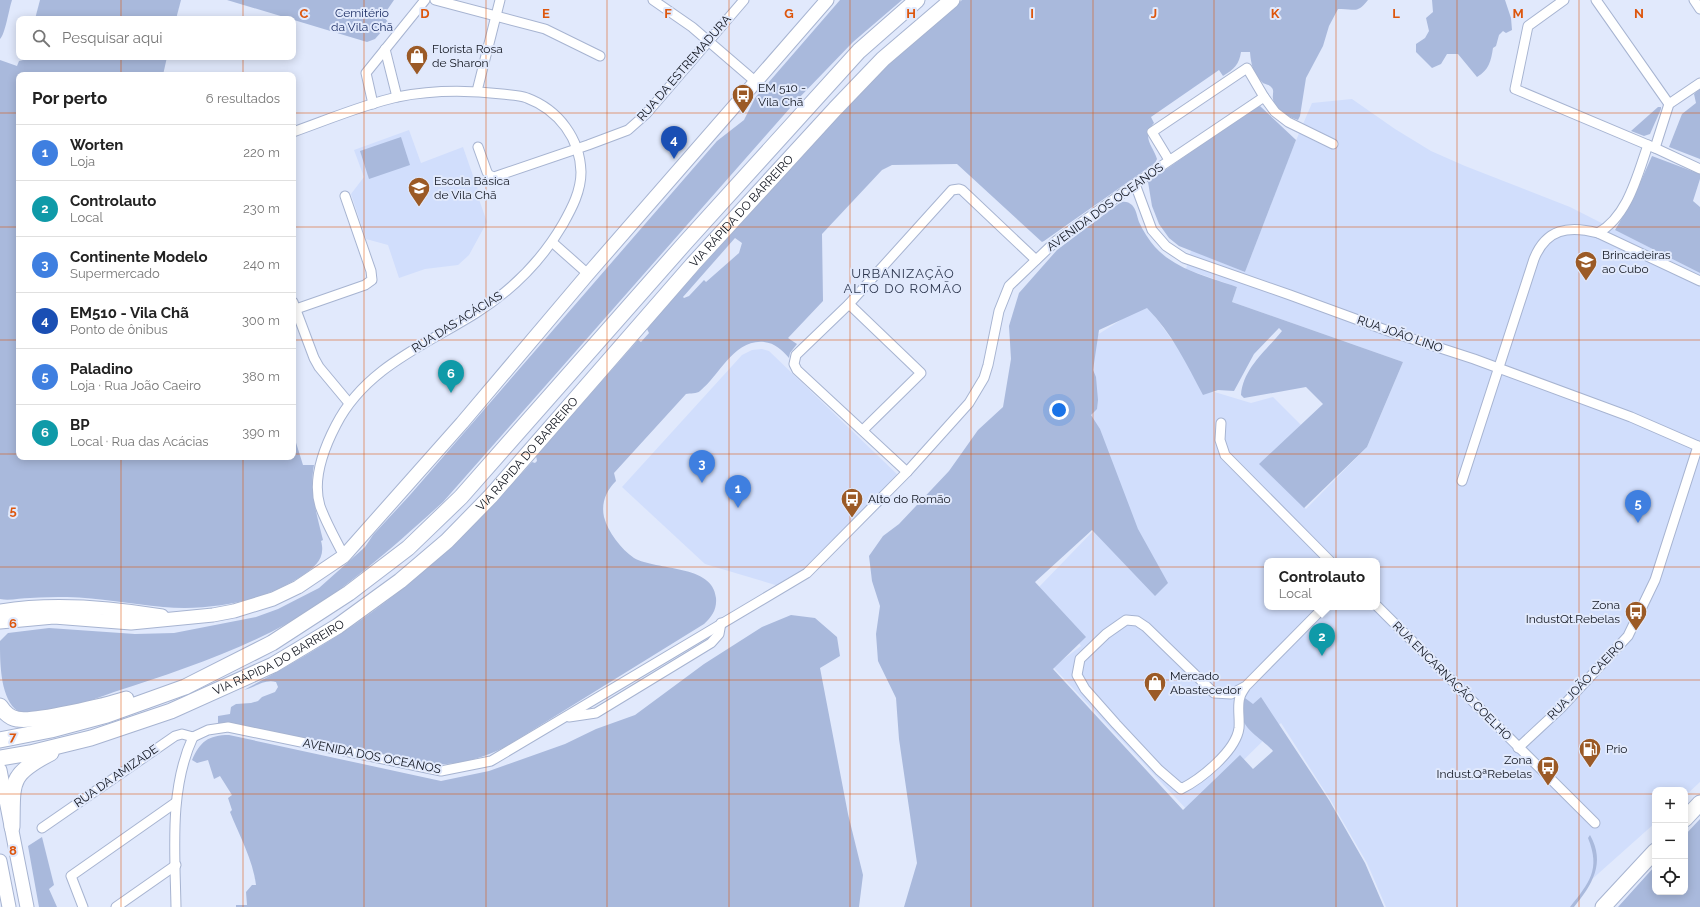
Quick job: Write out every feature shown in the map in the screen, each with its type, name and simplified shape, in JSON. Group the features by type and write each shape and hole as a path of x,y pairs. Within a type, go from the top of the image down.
{"main road":[{"path":"0,622 54,617 131,623 213,615 249,607 273,599 298,587 344,556 462,423 588,274 827,0"},
{"name":"VIA RÁPIDA DO BARREIRO","path":"0,740 51,730 126,709 185,686 272,643 349,593 408,548 461,497 680,249 859,51 917,0"},
{"name":"VIA RÁPIDA DO BARREIRO","path":"0,758 73,743 165,714 273,665 338,626 400,582 447,541 491,496 693,264 882,59 952,0"},
{"path":"0,610 44,605 68,605 176,618"},
{"path":"0,627 19,620"},
{"path":"0,706 4,712 16,719 31,720 122,700 209,673"},
{"path":"12,827 14,785 19,775 30,765 73,743"},
{"path":"0,770 4,798 12,827 28,907"},
{"path":"1688,816 1700,803"},
{"path":"1603,907 1652,854"},
{"path":"0,861 9,907"}],"street":[{"path":"373,104 366,73 424,0"},
{"path":"435,0 545,29 600,56"},
{"path":"477,91 500,0"},
{"path":"652,0 692,26 756,82"},
{"name":"RUA DA ESTREMADURA","path":"478,147 487,172 489,175 494,177 628,130 637,123 744,0"},
{"path":"1564,0 1528,26 1515,89 1700,169"},
{"path":"1596,0 1669,104"},
{"path":"1694,0 1700,9"},
{"path":"386,49 397,97"},
{"name":"AVENIDA DOS OCEANOS","path":"193,737 208,730 228,728 441,771 491,761 566,717 596,713 711,643 719,634 721,623 807,573 907,472 969,403 980,384 988,365 999,311 1009,286 1056,241 1169,160 1264,97 1247,68 1152,132 1169,160"},
{"path":"1598,233 1606,228 1630,196 1669,104 1700,83"},
{"name":"RUA DAS ACÁCIAS","path":"296,131 397,97 452,90 477,91 525,97 541,104 555,114 565,125 572,136 581,173 579,188 571,210 552,242 524,274 494,301 380,371 362,387 349,403 336,424 326,446 321,465 318,486 319,504 344,556"},
{"path":"1264,97 1274,112 1288,122 1333,144"},
{"name":"RUA JOÃO LINO","path":"1135,184 1152,230 1166,246 1184,258 1391,332 1499,368 1631,417 1699,446"},
{"path":"907,472 797,370 794,364 796,355 849,304 948,192 955,189 962,190 1036,260"},
{"path":"296,305 365,285 372,280 371,271 345,196"},
{"path":"1462,481 1539,247 1550,236 1570,229 1578,228 1598,233 1700,281"},
{"path":"552,242 588,274"},
{"path":"849,304 921,373 863,430"},
{"path":"296,311 319,367 349,403"},
{"path":"1221,423 1220,440 1225,455 1327,558"},
{"name":"RUA JOÃO CAEIRO","path":"1518,748 1561,708 1628,636 1655,580 1699,446"},
{"name":"RUA ENCARNAÇÃO COELHO","path":"1380,609 1594,823"},
{"path":"1246,686 1231,694 1214,693 1146,627 1137,621 1126,620 1106,634 1080,659 1077,675 1084,689 1116,724 1159,770 1182,789 1192,784 1221,759 1234,741 1239,729 1239,697 1246,686 1321,610"},
{"name":"RUA DA AMIZADE","path":"42,828 175,736 182,734 193,737"},
{"path":"168,907 176,904 176,803 188,747 193,737"},
{"path":"83,907 71,876 176,803"},
{"path":"116,907 176,865"}],"shaded area":[{"path":"1352,99 1395,129 1431,151 1465,166 1570,207 1700,273 1700,782 1688,793 1688,787 1652,787 1652,826 1590,881 1570,907 1386,907 1367,863 1331,801 1281,723 1190,813 1053,667 1081,646 1039,587 1123,500 1089,413 1094,337 1146,304 1208,390 1251,403 1273,397 1301,425 1261,464 1306,509 1367,447 1403,362 1232,302 1237,287 1186,269 1191,250 1245,272 1289,157 1312,103"},
{"name":"Escola Básica de Vila Chã","path":"409,130 421,163 463,147 487,222 469,255 458,265 425,269 399,278 388,245 366,239 351,194 364,177 354,150"},
{"path":"762,349 769,351 901,478 807,573 782,587 705,564 622,487 742,355 752,350"}],"green space":[{"path":"0,0 12,0 2,37 0,39"},
{"path":"40,0 181,0 177,16 36,16"},
{"name":"Cemitério da Vila Chã","path":"227,0 394,0 383,16 389,23 375,39 367,42 296,21 296,16 280,16"},
{"path":"840,0 902,0 853,42 798,99 443,502 387,551 349,582 309,610 267,634 225,653 181,670 58,711 33,714 23,713 15,709 6,695 1,668 0,641 8,633 49,628 135,634 174,633 256,617 278,609 319,588 365,547 373,535 410,495 717,141 744,120 755,98"},
{"path":"962,0 1368,0 1361,8 1355,10 1338,9 1329,26 1323,46 1306,78 1300,116 1298,120 1286,115 1276,107 1273,99 1272,88 1263,83 1255,73 1250,52 1241,52 1237,63 1230,71 1223,76 1219,70 1151,117 1154,123 1150,128 1148,137 1157,159 1155,163 1042,242 957,164 892,165 882,170 822,234 823,301 788,338 797,344 790,353 789,358 778,347 772,344 764,342 744,346 728,359 699,392 686,394 614,473 616,481 607,493 603,507 606,523 612,534 624,550 634,558 656,565 682,570 705,579 713,587 716,598 716,606 709,619 704,624 505,747 476,759 457,763 425,764 237,725 218,723 218,716 230,714 231,707 236,704 258,701 262,697 275,692 278,687 276,682 272,681 244,690 318,648 371,613 427,569 463,535 532,462 535,463 537,461 536,456 638,340 641,342 649,333 647,329 657,316 874,76","holes":["735,238 742,243 739,253 706,282 704,280 689,296 683,297"]},
{"path":"1432,0 1505,0 1511,18 1512,30 1506,33 1503,31 1499,35 1496,46 1493,48 1489,65 1477,77 1458,54 1447,54 1441,64 1432,68 1416,52 1416,44 1425,38 1429,31 1426,18 1433,12"},
{"path":"0,60 17,66 19,61 166,60 164,72 16,72 16,460 296,460 296,443 303,465 314,465 312,484 316,512 323,540 321,541 322,552 321,557 315,565 307,572 271,592 236,603 218,606 181,608 67,597 39,597 7,600 0,599"},
{"path":"1700,89 1700,159 1669,147 1682,114 1696,103 1694,94"},
{"path":"1260,106 1296,140 1245,272 1179,246 1169,238 1159,224 1152,206 1148,182 1254,108"},
{"path":"1658,107 1661,107 1661,109 1650,134 1644,136 1631,131"},
{"path":"401,137 410,165 369,179 360,151"},
{"path":"1652,156 1700,174 1700,179 1693,201 1700,207 1700,273 1615,230 1632,201"},
{"path":"1121,202 1128,202 1131,204 1144,232 1163,255 1193,272 1237,287 1232,302 1403,362 1367,447 1304,508 1259,464 1323,404 1306,387 1244,398 1241,395 1246,376 1263,352 1282,331 1279,328 1254,354 1234,391 1218,390 1203,395 1185,361 1164,328 1147,308 1099,330 1093,370 1096,377 1098,400 1097,409 1091,415 1100,429 1138,529 1168,583 1155,596 1092,530 1035,582 1086,637 1053,669 1183,810 1240,755 1253,769 1273,751 1248,729 1242,715 1242,707 1245,698 1253,704 1261,697 1329,800 1365,863 1384,907 904,907 917,863 899,739 896,698 878,661 876,634 880,606 872,581 869,556 883,536 899,524 949,471 978,430 1003,407 1011,359 1009,326 1019,293 1057,250"},
{"path":"791,615 815,618 837,637 840,656 820,668 848,814 863,875 859,907 236,907 236,905 247,905 246,892 252,885 256,885 249,857 230,812 232,810 228,798 232,795 220,776 214,779 208,760 197,763 192,760 198,748 210,738 229,735 441,781 489,771 565,744 596,729 635,715 704,664 762,627"},
{"path":"1700,819 1700,907 1618,907 1652,869 1652,895 1688,895 1688,832"},
{"path":"1590,835 1595,845 1597,855 1595,873 1581,899 1574,907 1570,907 1583,891 1591,876 1593,859 1592,849 1588,838"},
{"path":"42,837 54,885 49,889 57,907 39,907 28,846"}],"place":[{"name":"Florista Rosa de Sharon","path":"417,76"},
{"name":"EM 510 - Vila Chã","path":"743,114"},
{"name":"EM510 - Vila Chã","path":"674,159"},
{"name":"Escola Básica de Vila Chã","path":"419,208"},
{"name":"Brincadeiras ao Cubo","path":"1586,282"},
{"name":"BP","path":"451,393"},
{"name":"Continente Modelo","path":"702,483"},
{"name":"Worten","path":"738,508"},
{"name":"Alto do Romão","path":"852,518"},
{"name":"Paladino","path":"1638,523"},
{"name":"Zona IndustQt.Rebelas","path":"1636,632"},
{"name":"Controlauto","path":"1322,656"},
{"name":"Mercado Abastecedor","path":"1155,702"},
{"name":"Prio","path":"1590,768"},
{"name":"Zona Indust.QªRebelas","path":"1548,786"}],"district":[{"name":"URBANIZAÇÃO ALTO DO ROMÃO","path":"903,280"}]}
